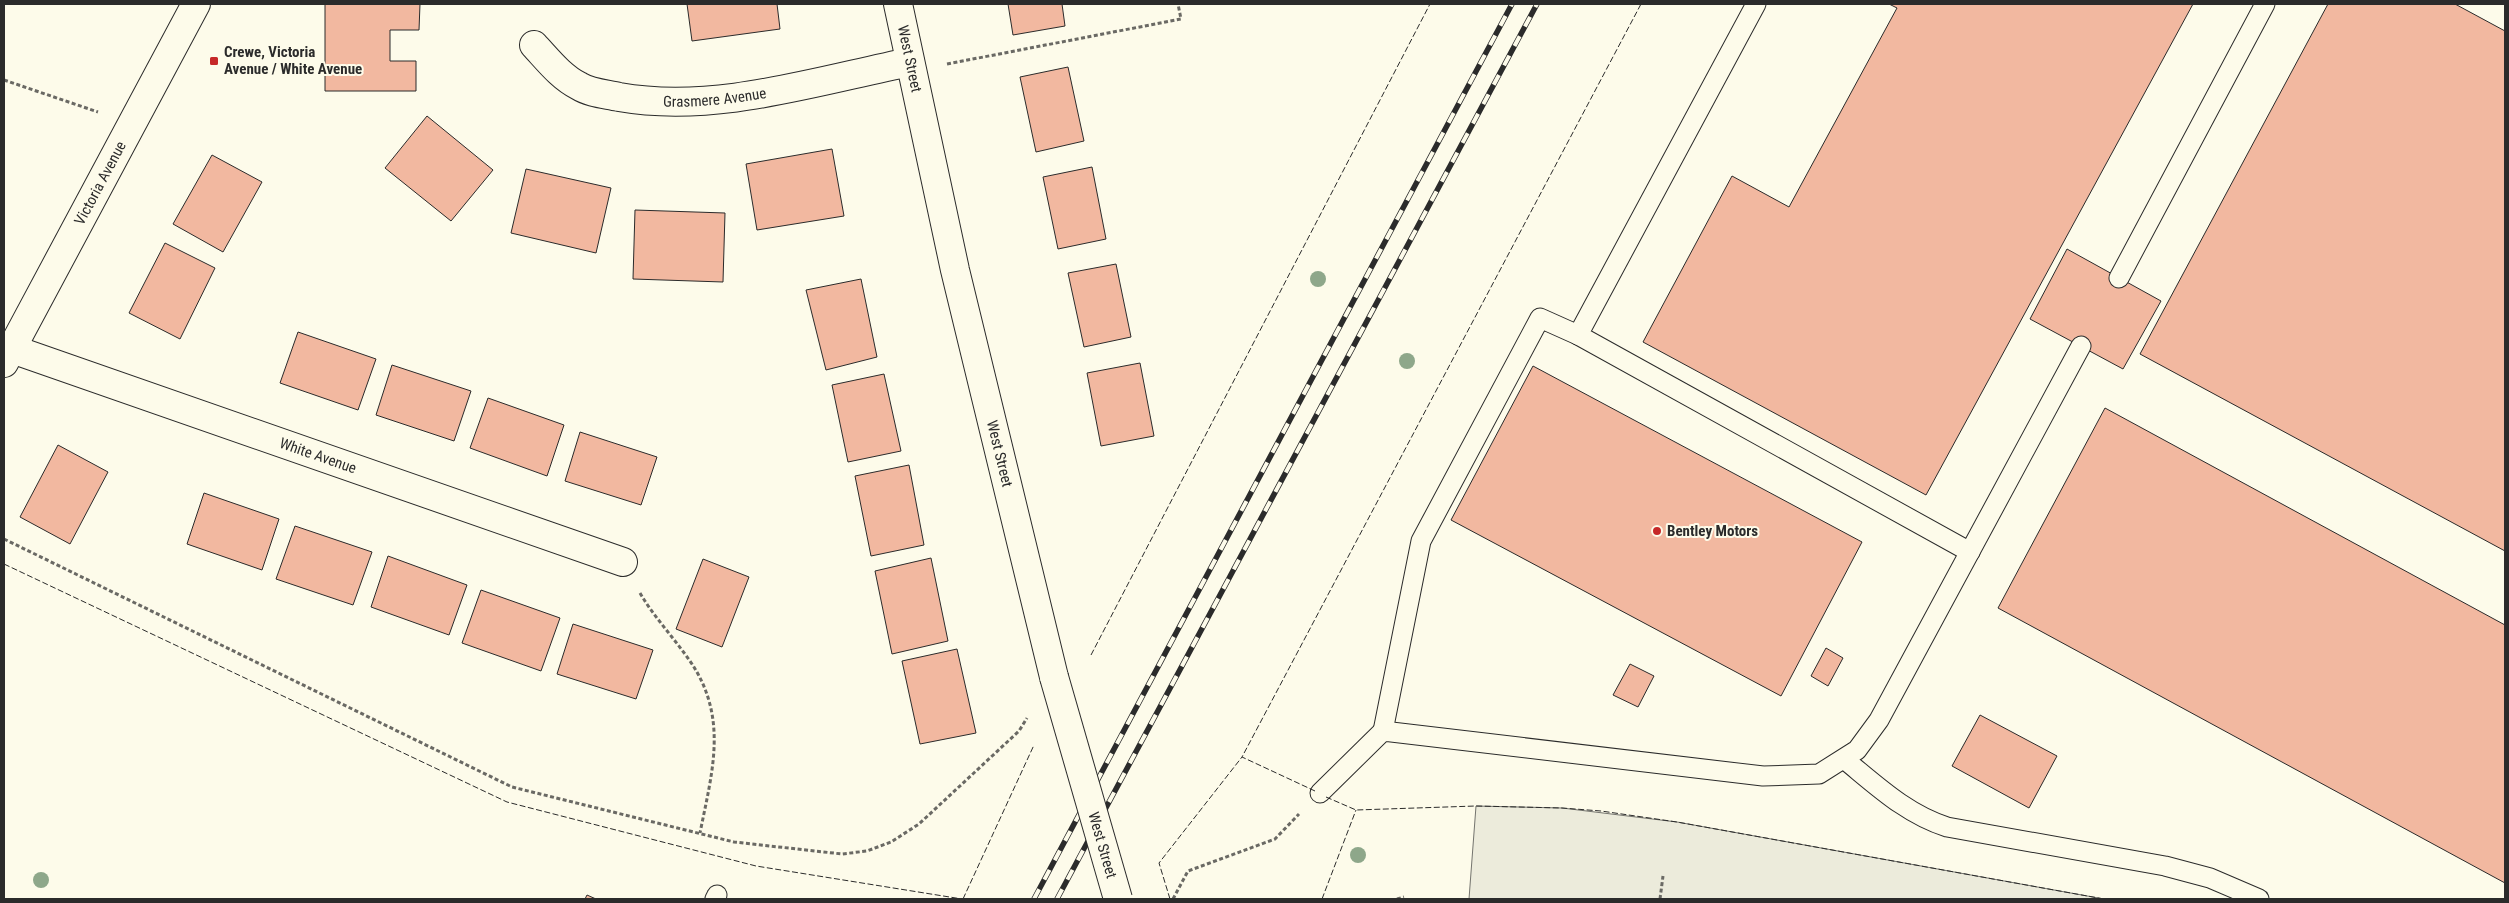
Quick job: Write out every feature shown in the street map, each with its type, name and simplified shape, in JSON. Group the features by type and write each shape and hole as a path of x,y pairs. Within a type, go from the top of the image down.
{"street":[{"name":"Victoria Avenue","path":"8,356 196,4"},
{"name":"West Street","path":"898,4 954,270 1054,677 1118,899"},
{"name":"Grasmere Avenue","path":"534,46 565,78 580,87 611,95 664,103 739,98 911,66"},
{"name":"White Avenue","path":"8,356 623,562"}],"lane":[{"path":"1578,335 1756,4"},
{"path":"2119,278 2265,4"},
{"path":"1320,794 1383,732 1421,541 1540,318 1578,335 1970,552"},
{"path":"1383,732 1763,776 1819,774 1857,750 1880,720 2081,346"},
{"path":"1844,759 1892,799 1924,820 1946,827 2165,866 2210,878 2259,899"}],"path":[{"path":"911,66 1181,19 1178,4"},
{"path":"4,80 132,124"},
{"path":"4,538 512,787 734,842 842,854 867,851 890,842 919,824 1019,731 1054,677"},
{"path":"623,562 644,599 691,662 710,703 715,730 715,757 700,833"},
{"path":"1173,899 1188,871 1275,839 1320,794"},
{"path":"1660,899 1663,876"},
{"path":"1397,899 1404,897"}],"shaded area":[{"path":"1476,806 1562,808 1677,822 2104,899 1469,899"}],"building":[{"path":"325,4 420,4 419,30 390,30 390,61 416,61 416,91 325,91"},
{"path":"687,4 777,4 780,29 692,41"},
{"path":"1008,4 1062,4 1065,26 1013,35"},
{"path":"1889,4 2193,4 1926,495 1643,342 1732,176 1789,207 1897,8"},
{"path":"2328,4 2455,4 2505,31 2505,551 2140,354"},
{"path":"1068,67 1084,141 1036,152 1020,77"},
{"path":"427,116 493,170 451,221 385,168"},
{"path":"832,149 844,216 757,230 746,164"},
{"path":"212,155 262,182 223,252 173,224"},
{"path":"1092,167 1106,239 1058,249 1043,177"},
{"path":"526,169 611,188 596,253 511,233"},
{"path":"635,210 725,213 723,282 633,279"},
{"path":"165,243 215,268 180,339 129,313"},
{"path":"2067,249 2161,301 2123,369 2030,319"},
{"path":"1116,264 1131,337 1084,347 1068,273"},
{"path":"861,279 877,357 826,370 806,290"},
{"path":"298,332 376,359 358,410 280,383"},
{"path":"1140,363 1154,436 1101,446 1087,373"},
{"path":"392,365 471,391 454,441 376,415"},
{"name":"Bentley Motors","path":"1533,366 1862,542 1781,696 1451,520"},
{"path":"884,374 901,451 848,462 832,385"},
{"path":"488,398 564,425 547,476 470,448"},
{"path":"2105,408 2505,625 2505,883 1998,608"},
{"path":"580,432 657,457 641,505 565,481"},
{"path":"58,445 108,472 70,544 20,517"},
{"path":"909,465 924,545 871,556 855,476"},
{"path":"204,493 279,519 262,570 187,544"},
{"path":"295,526 372,552 353,605 276,579"},
{"path":"388,556 467,585 449,635 371,607"},
{"path":"931,558 948,641 892,654 875,571"},
{"path":"703,559 749,577 722,647 676,629"},
{"path":"481,590 560,618 541,671 462,643"},
{"path":"573,624 653,650 636,699 557,674"},
{"path":"1826,648 1843,658 1828,686 1811,676"},
{"path":"957,649 976,733 920,744 902,661"},
{"path":"1630,664 1654,676 1638,707 1613,695"},
{"path":"1980,715 2057,756 2029,808 1952,766"},
{"path":"587,895 596,899 585,899"}],"railway":[{"path":"1034,899 1512,4"},
{"path":"1057,899 1537,4"}],"fence":[{"path":"1091,655 1430,4"},
{"path":"1315,791 1242,757 1641,4"},
{"path":"4,564 507,802 756,866 962,899"},
{"path":"963,899 1034,745"},
{"path":"1170,899 1159,863 1242,757"},
{"path":"1326,797 1356,810 1476,806 1601,811 1677,822 2104,899"},
{"path":"1322,899 1356,810"}],"place":[{"name":"Crewe, Victoria Avenue / White Avenue","path":"214,61"},
{"name":"Bentley Motors","path":"1657,531"}]}
